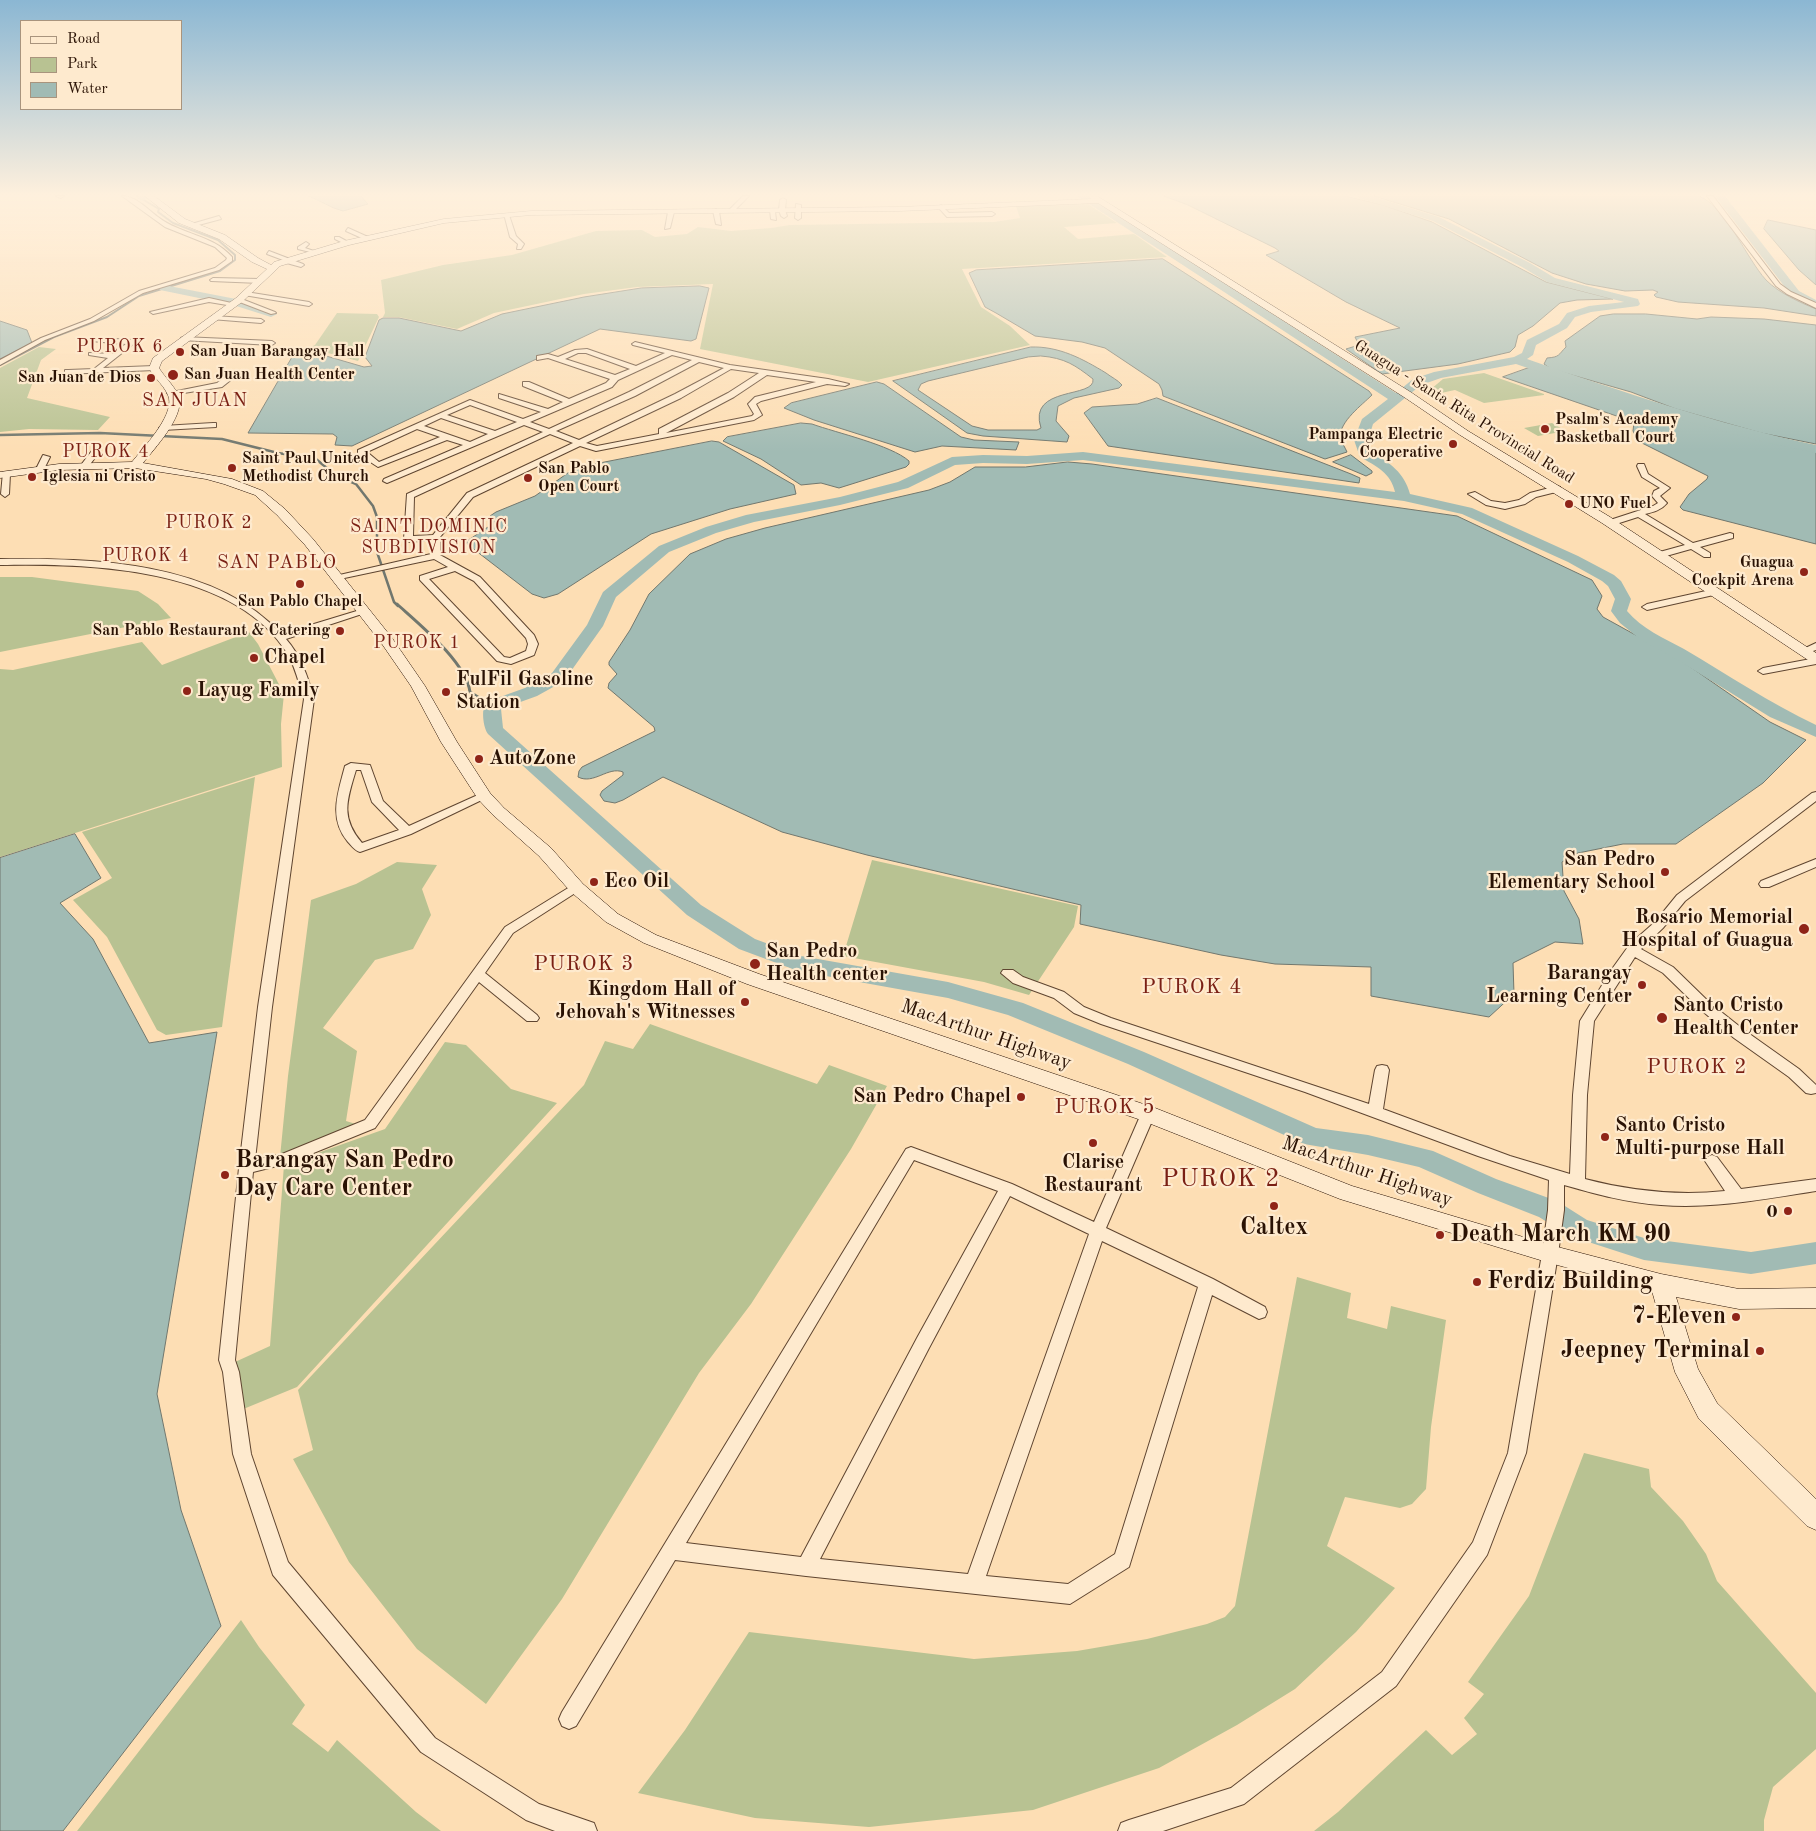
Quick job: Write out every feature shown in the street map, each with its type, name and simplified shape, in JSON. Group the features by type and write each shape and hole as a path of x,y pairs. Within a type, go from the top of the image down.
{"main road":[{"path":"135,464 170,418 174,404 171,393 154,368 157,360 238,300 259,281"},
{"name":"Guagua - Santa Rita Provincial Road","path":"1227,281 1464,433 1610,523 1804,650 1816,660"},
{"name":"MacArthur Highway","path":"3,475 85,465 135,464 228,481 259,493 281,512 309,542 387,641 418,686 448,742 484,796 498,811 545,852 577,888 612,918 650,939 748,977 1148,1114 1348,1193 1550,1254 1661,1284 1739,1299 1816,1298"},
{"path":"1661,1284 1687,1372 1708,1411 1816,1517"}],"street":[{"path":"0,363 43,339 92,320 141,292 178,281"},
{"path":"1775,281 1789,293 1816,306"},
{"path":"152,312 209,300 309,304"},
{"path":"238,300 273,313"},
{"path":"212,318 261,320"},
{"path":"183,339 272,342"},
{"path":"92,340 133,341 95,371"},
{"path":"635,344 669,354 730,367 845,384"},
{"path":"560,359 577,351 587,351 638,368"},
{"path":"91,354 114,356"},
{"path":"387,481 609,385 614,378 669,354"},
{"path":"540,358 548,356 560,359 614,378"},
{"path":"436,537 408,539 412,495 666,378 697,360"},
{"path":"435,556 436,537 470,495 678,396 730,367"},
{"path":"68,372 154,368"},
{"path":"662,436 662,431 731,395 765,373"},
{"path":"171,393 219,386 228,379"},
{"path":"397,477 361,452 470,402 578,444 596,449 754,418 758,415 752,404 758,399 828,381"},
{"path":"526,384 569,402"},
{"path":"502,396 547,411"},
{"path":"440,415 495,434"},
{"path":"160,433 213,425"},
{"path":"416,426 470,445"},
{"path":"378,465 447,437"},
{"path":"85,465 97,450"},
{"path":"40,469 46,457"},
{"path":"1610,523 1656,508 1663,502 1656,496 1657,493 1666,488 1645,475 1641,466"},
{"path":"3,475 5,494"},
{"path":"1472,494 1489,503 1504,506 1522,502 1533,495 1557,489"},
{"path":"1639,514 1707,555"},
{"path":"1659,555 1730,536"},
{"path":"338,578 435,556 458,567 477,579 531,637 533,644 530,653 511,661 501,659 423,578 458,567"},
{"path":"0,562 73,562 159,573 208,589 234,601 255,615 280,638 290,651 301,673 309,699 265,1007 246,1168 227,1360 231,1372 242,1454 280,1568 428,1745 533,1813 586,1831"},
{"path":"1647,608 1715,592"},
{"path":"280,638 361,610"},
{"path":"1804,650 1816,646"},
{"path":"1763,671 1816,660"},
{"path":"406,831 378,802 366,767 350,766 341,815 345,829 360,848 406,831 484,796"},
{"path":"1577,1183 1580,1095 1587,1021 1617,972 1634,951 1635,947 1659,925 1681,898 1816,795"},
{"path":"1765,884 1816,863"},
{"path":"246,1168 284,1159 370,1124 509,930 577,888"},
{"path":"1634,951 1668,970 1704,1006 1738,1034 1794,1073 1811,1089"},
{"path":"478,972 532,1018"},
{"path":"1008,973 1018,980 1059,995 1079,1010 1106,1021 1376,1112 1488,1155 1577,1183 1614,1192 1661,1199 1705,1198 1816,1185"},
{"path":"1376,1112 1382,1070"},
{"path":"974,1584 1098,1230 1148,1114"},
{"path":"569,1718 911,1153 1007,1188 1208,1284 1259,1312"},
{"path":"1712,1161 1736,1195"},
{"path":"1129,1831 1237,1797 1389,1679 1480,1548 1517,1453 1550,1254 1557,1202 1557,1177"},
{"path":"806,1567 923,1343 1007,1188"},
{"path":"670,1550 806,1567 1070,1594 1122,1560 1208,1284"}],"green space":[{"path":"381,281 968,281 981,307 1010,326 1030,345 868,382 700,349 713,284 637,287 584,294 494,313 457,329 398,317 383,317 385,313"},
{"path":"337,313 377,314 379,317 358,361 309,348 315,345"},
{"path":"39,347 56,349 41,360 27,398 110,417 98,430 29,429 0,432 0,368"},
{"path":"1484,373 1544,395 1484,403 1455,390 1441,393 1431,389 1443,379"},
{"name":"Psalm's Academy Basketball Court","path":"1552,423 1566,431 1538,436 1524,428"},
{"path":"0,577 32,577 138,591 158,604 171,618 0,652"},
{"path":"249,632 258,644 284,694 281,724 282,767 0,857 0,669 13,670 142,642 162,665"},
{"path":"255,777 222,1027 166,1035 157,1030 107,937 73,900 112,878 82,832"},
{"path":"872,860 1078,906 1074,927 1029,995 984,982 843,956"},
{"path":"397,862 437,865 422,889 431,915 413,949 375,960 323,1028 357,1051 346,1121 359,1125 280,1157 288,1076 311,900 356,884"},
{"path":"650,1024 817,1084 829,1065 887,1086 851,1149 751,1304 699,1373 562,1599 486,1704 417,1649 349,1562 293,1459 313,1450 298,1390 584,1085 605,1041 633,1049"},
{"path":"445,1042 466,1045 511,1089 557,1103 297,1387 241,1410 235,1362 270,1346 284,1165 385,1129"},
{"path":"1297,1277 1351,1293 1347,1318 1387,1329 1391,1306 1446,1320 1431,1427 1426,1489 1412,1504 1400,1508 1345,1497 1327,1546 1395,1588 1356,1632 1295,1689 1237,1725 1159,1768 1033,1810 869,1827 755,1818 638,1793 685,1730 749,1632 974,1659 1077,1651 1147,1639 1207,1624 1225,1617 1235,1606"},
{"path":"1584,1453 1649,1469 1651,1487 1683,1521 1706,1554 1717,1581 1816,1693 1816,1749 1773,1787 1764,1820 1764,1831 1314,1831 1338,1812 1426,1730 1452,1755 1477,1734 1464,1718 1484,1694 1468,1682 1529,1596"},
{"path":"241,1620 259,1647 305,1705 292,1724 328,1752 337,1740 416,1812 441,1831 77,1831"}],"water":[{"path":"973,281 1198,281 1369,391 1372,395 1347,419 1341,431 1340,437 1347,452 1325,459 1163,396 1159,384 1105,348 1082,342 1035,336 985,307"},
{"path":"1311,281 1545,281 1613,299 1577,300 1560,303 1533,326 1518,335 1515,347 1510,352 1458,364 1382,374 1346,349 1359,345 1355,337 1400,328 1346,302"},
{"path":"1578,281 1767,281 1783,293 1816,309 1816,316 1764,308 1678,302 1656,297 1654,295 1658,292 1653,290 1625,291"},
{"path":"700,286 709,288 696,339 691,341 600,329 352,446 335,445 337,437 333,434 248,433 292,357 309,351 364,367 372,366 365,357 379,320 383,318 399,318 461,331 502,314 584,297 641,288"},
{"path":"1646,314 1697,319 1711,317 1764,319 1816,325 1816,444 1761,433 1676,409 1631,392 1551,369 1544,364 1547,358 1560,354 1566,347 1565,341 1600,316"},
{"path":"0,321 27,330 32,343 0,359"},
{"path":"1031,347 1041,347 1061,351 1080,358 1122,385 1119,388 1074,398 1058,406 1056,421 1069,436 1067,442 983,436 967,433 893,381","holes":["1028,357 1057,358 1069,363 1093,379 1091,385 1084,389 1052,399 1044,405 1039,414 1041,428 1037,430 988,430 972,426 918,390 921,384 928,381"]},
{"path":"1531,367 1679,415 1768,439 1816,449 1816,544 1683,510 1680,507 1689,494 1708,476 1638,441 1633,431 1634,422 1503,377"},
{"path":"877,382 884,384 961,437 974,440 1019,442 1016,450 942,446 915,452 814,420 784,408 791,403"},
{"path":"1157,398 1351,474 1360,478 1359,483 1108,446 1084,413 1092,407 1137,404"},
{"path":"801,423 812,424 877,445 901,455 909,461 909,464 906,467 839,488 821,483 801,485 761,459 723,441 727,437"},
{"path":"712,441 719,442 794,485 796,494 730,509 651,534 558,594 544,598 532,594 467,544 467,541 491,525 490,516 535,496 575,468"},
{"path":"1351,455 1372,471 1372,473 1366,476 1333,462"},
{"path":"1068,462 1457,516 1592,580 1602,596 1597,609 1603,617 1679,659 1770,722 1806,740 1763,783 1676,844 1623,844 1578,853 1562,862 1564,891 1579,919 1583,944 1555,942 1513,963 1514,994 1489,1017 1371,996 1371,967 1275,964 1221,955 1080,924 1081,905 867,855 782,832 663,777 615,803 604,801 600,795 602,791 623,775 623,772 612,771 590,779 578,777 582,767 655,731 654,727 608,688 609,683 617,674 609,665 609,662 630,630 649,594 690,554 726,539 765,528 929,490 950,482 975,467 1025,467"},
{"path":"75,834 101,878 60,903 93,939 149,1043 217,1032 157,1394 181,1510 221,1626 63,1831 0,1831 0,858"}],"waterway":[{"path":"0,365 54,337 107,317 139,296 186,281"},
{"path":"1214,281 1395,398"},
{"path":"1517,360 1527,355 1531,343 1563,326 1571,315 1589,309 1634,304 1634,301 1557,281"},
{"path":"1786,281 1795,293 1816,304"},
{"path":"164,288 236,302 271,314"},
{"path":"1404,497 1400,482 1389,468 1365,454 1361,440 1367,422 1417,382 1438,375 1517,360"},
{"path":"1517,360 1680,415 1768,439 1816,449"},
{"path":"0,435 100,433 222,439 278,453 316,459 335,475 356,484 373,506 377,517 377,552 394,602 398,606"},
{"path":"1404,497 1083,456 1027,460 983,459 952,461 903,485 840,501 751,518 711,530 664,549 609,595 595,626 558,677 531,692 492,706 494,730 694,910 747,944 798,963 948,990 1015,1009 1136,1058 1313,1137 1368,1145 1424,1158 1487,1186 1548,1209 1579,1228 1644,1249 1751,1263 1816,1253"},
{"path":"1404,497 1467,511 1573,559 1608,578 1615,584 1623,599 1619,611 1626,620 1647,636 1677,652 1776,713 1816,732"},
{"path":"397,604 451,656 467,680 470,692 492,706"}],"place":[{"name":"San Juan Barangay Hall","path":"180,352"},
{"name":"San Juan Health Center","path":"173,375"},
{"name":"San Juan de Dios","path":"151,378"},
{"name":"Psalm's Academy Basketball Court","path":"1545,429"},
{"name":"Pampanga Electric Cooperative","path":"1453,444"},
{"name":"Saint Paul United Methodist Church","path":"232,468"},
{"name":"Iglesia ni Cristo","path":"32,477"},
{"name":"San Pablo Open Court","path":"528,478"},
{"name":"UNO Fuel","path":"1569,504"},
{"name":"Guagua Cockpit Arena","path":"1804,572"},
{"name":"San Pablo Chapel","path":"300,584"},
{"name":"San Pablo Restaurant & Catering","path":"340,631"},
{"name":"Chapel","path":"254,658"},
{"name":"Layug Family","path":"187,691"},
{"name":"FulFil Gasoline Station","path":"446,692"},
{"name":"AutoZone","path":"479,759"},
{"name":"San Pedro Elementary School","path":"1665,872"},
{"name":"Eco Oil","path":"594,882"},
{"name":"Rosario Memorial Hospital of Guagua","path":"1804,929"},
{"name":"San Pedro Health center","path":"755,964"},
{"name":"Barangay Learning Center","path":"1642,985"},
{"name":"Kingdom Hall of Jehovah's Witnesses","path":"745,1002"},
{"name":"Santo Cristo Health Center","path":"1662,1018"},
{"name":"San Pedro Chapel","path":"1021,1097"},
{"name":"Santo Cristo Multi-purpose Hall","path":"1605,1137"},
{"name":"Clarise Restaurant","path":"1093,1143"},
{"name":"Barangay San Pedro Day Care Center","path":"225,1175"},
{"name":"Caltex","path":"1274,1206"},
{"name":"o","path":"1788,1211"},
{"name":"Death March KM 90","path":"1440,1235"},
{"name":"Ferdiz Building","path":"1477,1282"},
{"name":"7-Eleven","path":"1736,1317"},
{"name":"Jeepney Terminal","path":"1760,1351"}],"district":[{"name":"PUROK 6","path":"120,347"},
{"name":"SAN JUAN","path":"195,401"},
{"name":"PUROK 4","path":"106,452"},
{"name":"PUROK 2","path":"209,523"},
{"name":"SAINT DOMINIC SUBDIVISION","path":"429,537"},
{"name":"PUROK 4","path":"146,556"},
{"name":"SAN PABLO","path":"277,563"},
{"name":"PUROK 1","path":"417,643"},
{"name":"PUROK 3","path":"584,964"},
{"name":"PUROK 4","path":"1192,987"},
{"name":"PUROK 2","path":"1697,1067"},
{"name":"PUROK 5","path":"1105,1107"},
{"name":"PUROK 2","path":"1221,1179"}]}
